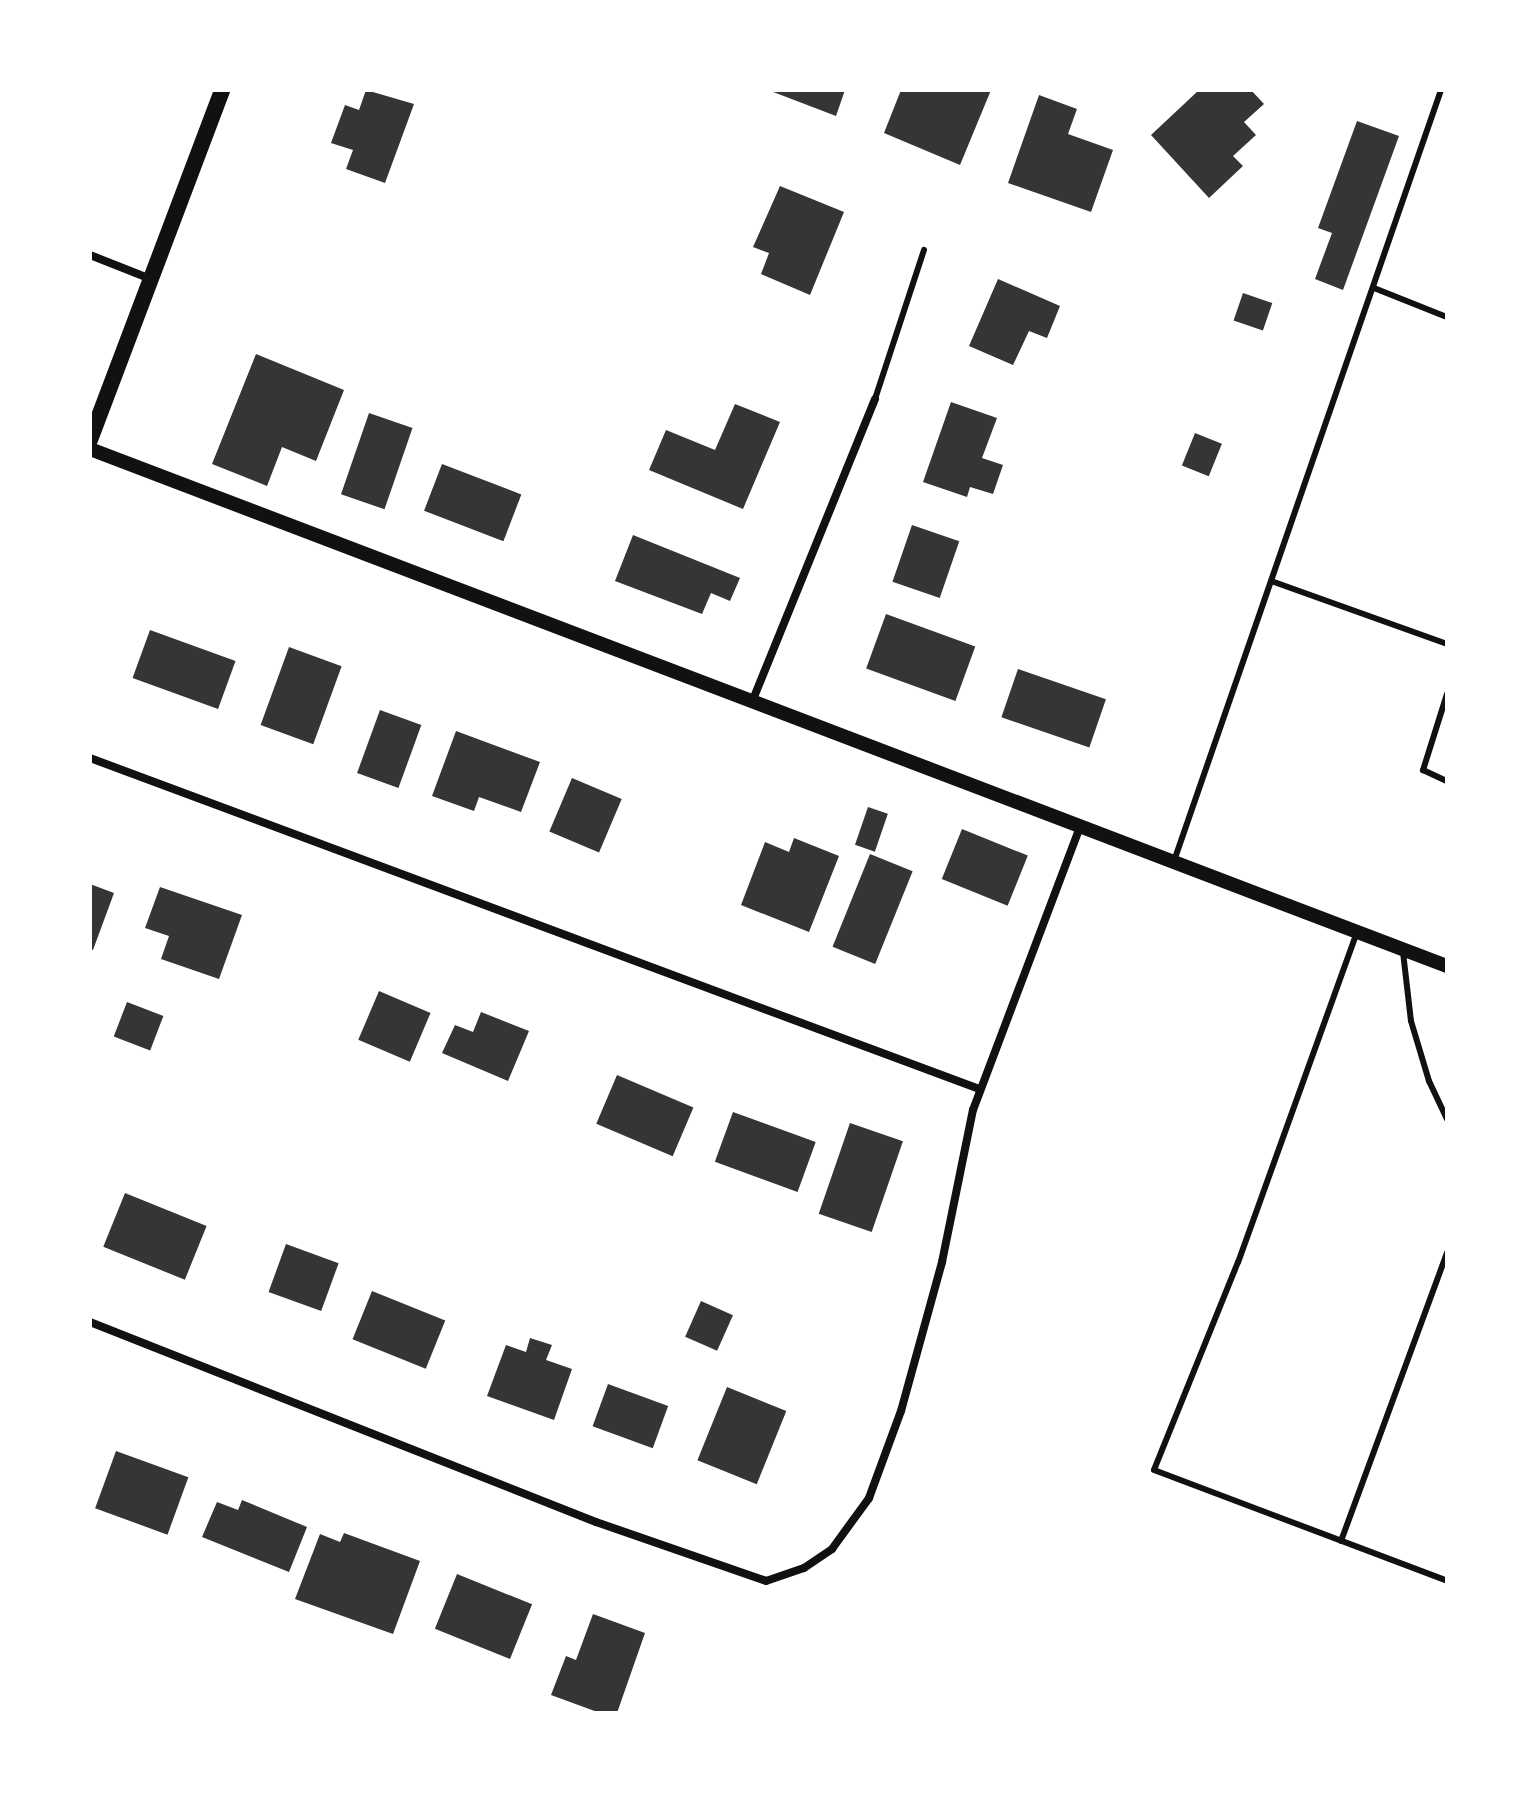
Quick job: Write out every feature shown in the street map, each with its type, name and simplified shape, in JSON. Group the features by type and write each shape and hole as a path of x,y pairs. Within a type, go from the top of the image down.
{"main road":[{"path":"90,440 222,90"}],"street":[{"path":"90,255 151,279"},
{"path":"752,702 875,399"},
{"path":"90,449 1447,966"},
{"path":"90,758 979,1089"},
{"path":"90,1322 596,1522 766,1581 804,1568 832,1549 855,1521 901,1411 942,1262 979,1089 1080,827"}],"lane":[{"path":"1174,863 1274,582 1441,90"},
{"path":"875,399 924,250"},
{"path":"1374,288 1447,317"},
{"path":"1274,582 1447,644"},
{"path":"1447,694 1423,770 1447,781"},
{"path":"1357,931 1238,1262 1154,1470 1447,1581"},
{"path":"1403,948 1411,1021 1429,1081 1447,1119"},
{"path":"1341,1541 1447,1253"}],"building":[{"path":"366,90 414,104 385,183 346,169 353,150 331,143 345,105 359,110"},
{"path":"768,90 845,90 836,116"},
{"path":"901,90 991,90 960,165 884,133"},
{"path":"1199,90 1251,90 1264,104 1244,122 1256,135 1233,156 1243,166 1209,198 1151,135"},
{"path":"1039,95 1077,109 1068,134 1113,150 1091,212 1008,183"},
{"path":"1357,121 1399,136 1343,290 1315,279 1332,233 1318,228"},
{"path":"780,186 844,212 810,295 761,274 769,253 753,247"},
{"path":"998,279 1060,306 1047,338 1029,331 1013,365 969,346"},
{"path":"1243,293 1272,303 1263,331 1234,320"},
{"path":"256,354 344,390 316,461 282,447 267,486 212,464"},
{"path":"951,402 997,418 982,458 1003,465 993,494 970,487 967,497 923,482"},
{"path":"735,404 780,422 743,509 649,470 666,430 715,450"},
{"path":"369,413 412,428 384,509 341,494"},
{"path":"1195,433 1222,444 1209,476 1182,465"},
{"path":"442,464 521,494 503,541 424,511"},
{"path":"912,525 959,541 940,598 892,582"},
{"path":"633,535 740,578 730,601 711,593 702,614 615,581"},
{"path":"886,614 975,646 955,701 866,669"},
{"path":"150,630 236,661 218,709 133,678"},
{"path":"289,647 342,666 313,744 261,725"},
{"path":"1018,669 1106,699 1089,747 1001,717"},
{"path":"380,710 421,725 398,788 357,773"},
{"path":"456,731 540,762 521,812 479,797 474,811 432,796"},
{"path":"572,778 622,799 599,852 549,831"},
{"path":"868,807 888,814 875,852 855,845"},
{"path":"962,829 1028,856 1008,906 942,879"},
{"path":"794,838 839,856 809,932 741,905 765,842 789,852"},
{"path":"870,854 913,871 875,964 833,947"},
{"path":"90,884 114,893 93,950 90,949"},
{"path":"160,887 242,915 219,979 161,959 169,936 145,928"},
{"path":"379,991 431,1013 410,1062 358,1040"},
{"path":"127,1002 163,1016 150,1051 114,1037"},
{"path":"481,1012 529,1031 508,1081 442,1053 455,1025 473,1032"},
{"path":"617,1075 693,1107 673,1156 596,1124"},
{"path":"733,1112 816,1142 798,1192 715,1162"},
{"path":"850,1123 903,1141 872,1232 819,1214"},
{"path":"125,1193 207,1226 185,1280 103,1247"},
{"path":"286,1244 339,1263 321,1311 269,1292"},
{"path":"372,1291 445,1321 426,1369 353,1339"},
{"path":"701,1301 733,1315 717,1351 685,1337"},
{"path":"530,1338 552,1345 546,1360 572,1369 554,1420 487,1396 506,1345 526,1352"},
{"path":"608,1384 668,1406 653,1448 593,1426"},
{"path":"727,1387 786,1411 757,1484 697,1460"},
{"path":"116,1451 188,1477 167,1535 95,1508"},
{"path":"242,1500 307,1527 289,1572 202,1537 217,1502 238,1510"},
{"path":"344,1533 420,1561 393,1634 295,1599 320,1534 340,1542"},
{"path":"457,1574 532,1604 510,1659 435,1629"},
{"path":"593,1614 645,1633 617,1713 600,1713 551,1695 566,1656 576,1660"}]}
